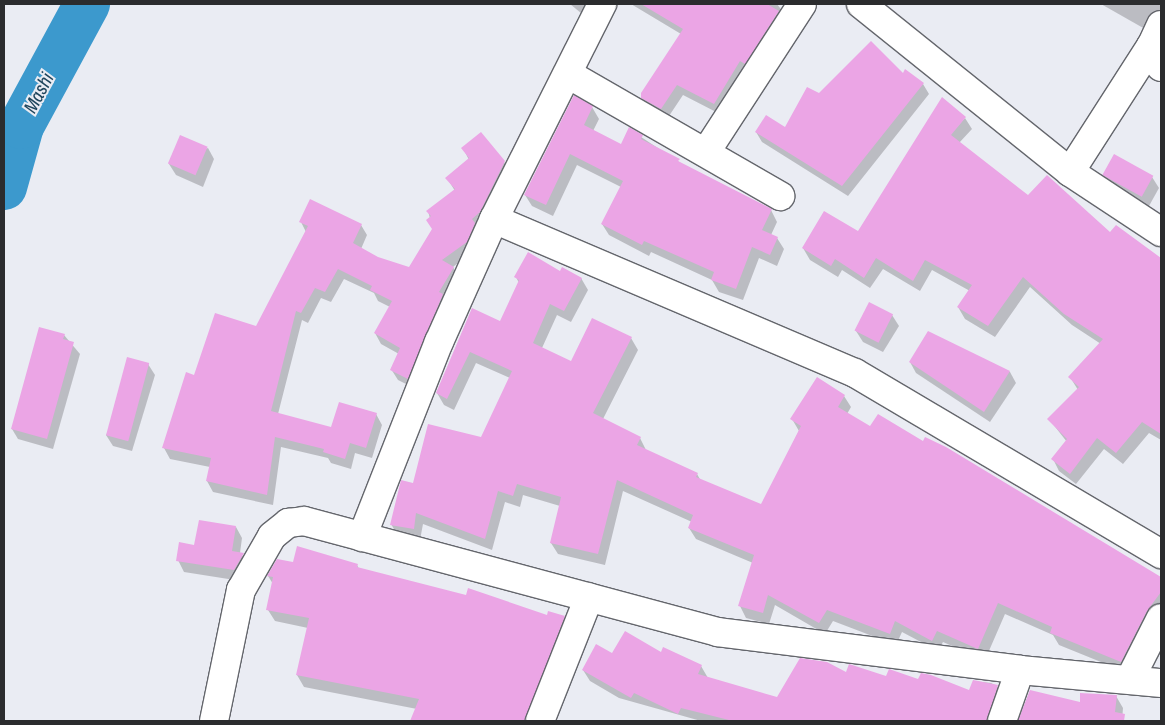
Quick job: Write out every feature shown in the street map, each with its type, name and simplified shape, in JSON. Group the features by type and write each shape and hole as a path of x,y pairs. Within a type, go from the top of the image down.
{"street":[{"path":"362,537 439,342 494,219 602,4"},
{"path":"706,152 802,4"},
{"path":"860,4 1070,172 1161,232"},
{"path":"1070,172 1158,46"},
{"path":"568,74 780,196"},
{"path":"494,219 855,373 1161,554"},
{"path":"214,721 241,590 272,536 288,523 304,521 717,632 1020,670 1161,683"},
{"path":"540,721 589,598"},
{"path":"1130,679 1161,618"},
{"path":"1002,721 1020,670"}],"building":[{"path":"641,4 767,4 779,11 745,64 740,61 714,104 677,85 661,109 641,98 641,93 683,29"},
{"path":"871,41 903,73 905,69 924,83 842,186 755,132 766,115 785,127 807,87 819,93"},
{"path":"574,95 593,106 584,125 621,144 629,127 643,135 641,139 680,159 678,161 772,209 762,230 778,237 770,255 752,247 736,289 711,280 714,272 644,241 642,245 601,224 623,181 570,154 546,205 524,195"},
{"path":"942,97 966,117 951,135 1028,195 1047,175 1110,232 1116,225 1161,258 1161,434 1142,422 1116,453 1097,438 1070,474 1051,459 1067,439 1047,419 1079,387 1068,377 1103,339 1064,314 1023,277 988,326 957,307 972,285 925,260 913,281 876,258 864,278 835,259 831,266 802,248 824,211 858,231"},
{"path":"481,132 505,161 480,212 472,219 475,223 467,242 442,260 454,267 439,292 443,294 408,379 390,370 400,348 374,333 392,301 370,290 372,286 338,269 325,292 315,288 301,313 296,311 271,411 331,427 339,402 377,413 366,448 350,443 345,459 323,452 324,449 275,437 267,495 206,481 211,458 162,448 186,372 194,375 215,313 256,326 308,226 299,222 310,199 362,224 353,243 378,257 409,267 432,229 426,220 431,216 426,211 455,189 445,178 469,158 461,148"},
{"path":"180,135 208,147 196,175 168,164"},
{"path":"1114,154 1153,176 1142,197 1102,175"},
{"path":"528,252 560,271 562,267 582,278 564,311 550,304 533,343 571,361 592,318 632,337 593,413 641,437 637,445 698,473 696,477 761,504 801,426 790,419 817,377 845,395 838,407 870,426 878,414 923,441 925,437 946,447 1161,577 1161,592 1147,611 1121,662 1050,633 1052,627 998,603 978,649 937,631 932,641 895,621 890,634 827,610 819,623 768,595 763,613 738,606 754,555 688,528 693,515 617,480 598,554 550,543 561,497 517,484 513,496 498,491 485,539 416,513 414,529 390,525 401,480 413,483 428,424 481,437 512,371 470,352 447,399 436,393 472,308 500,321 519,280 514,277"},
{"path":"869,302 893,314 879,343 854,331"},
{"path":"39,327 65,334 63,339 74,342 47,439 11,429"},
{"path":"928,331 1010,371 984,412 909,362"},
{"path":"127,357 149,363 128,441 106,435"},
{"path":"199,520 236,526 232,551 244,553 234,570 176,561 179,542 194,545"},
{"path":"297,546 358,564 357,567 466,595 468,588 547,615 548,611 565,616 525,721 410,721 419,699 296,675 309,618 266,610 273,577 267,576 277,559 293,562"},
{"path":"625,631 661,652 663,647 702,665 698,674 777,697 800,658 827,662 846,672 849,664 886,676 889,669 918,679 921,673 969,690 973,680 998,685 987,721 733,721 681,708 678,714 634,693 631,698 582,670 596,644 612,653"},
{"path":"1030,690 1080,702 1080,693 1117,695 1115,712 1125,714 1124,721 1018,721"}],"waterway":[{"name":"Mashi","path":"4,187 21,126 87,4"}]}
